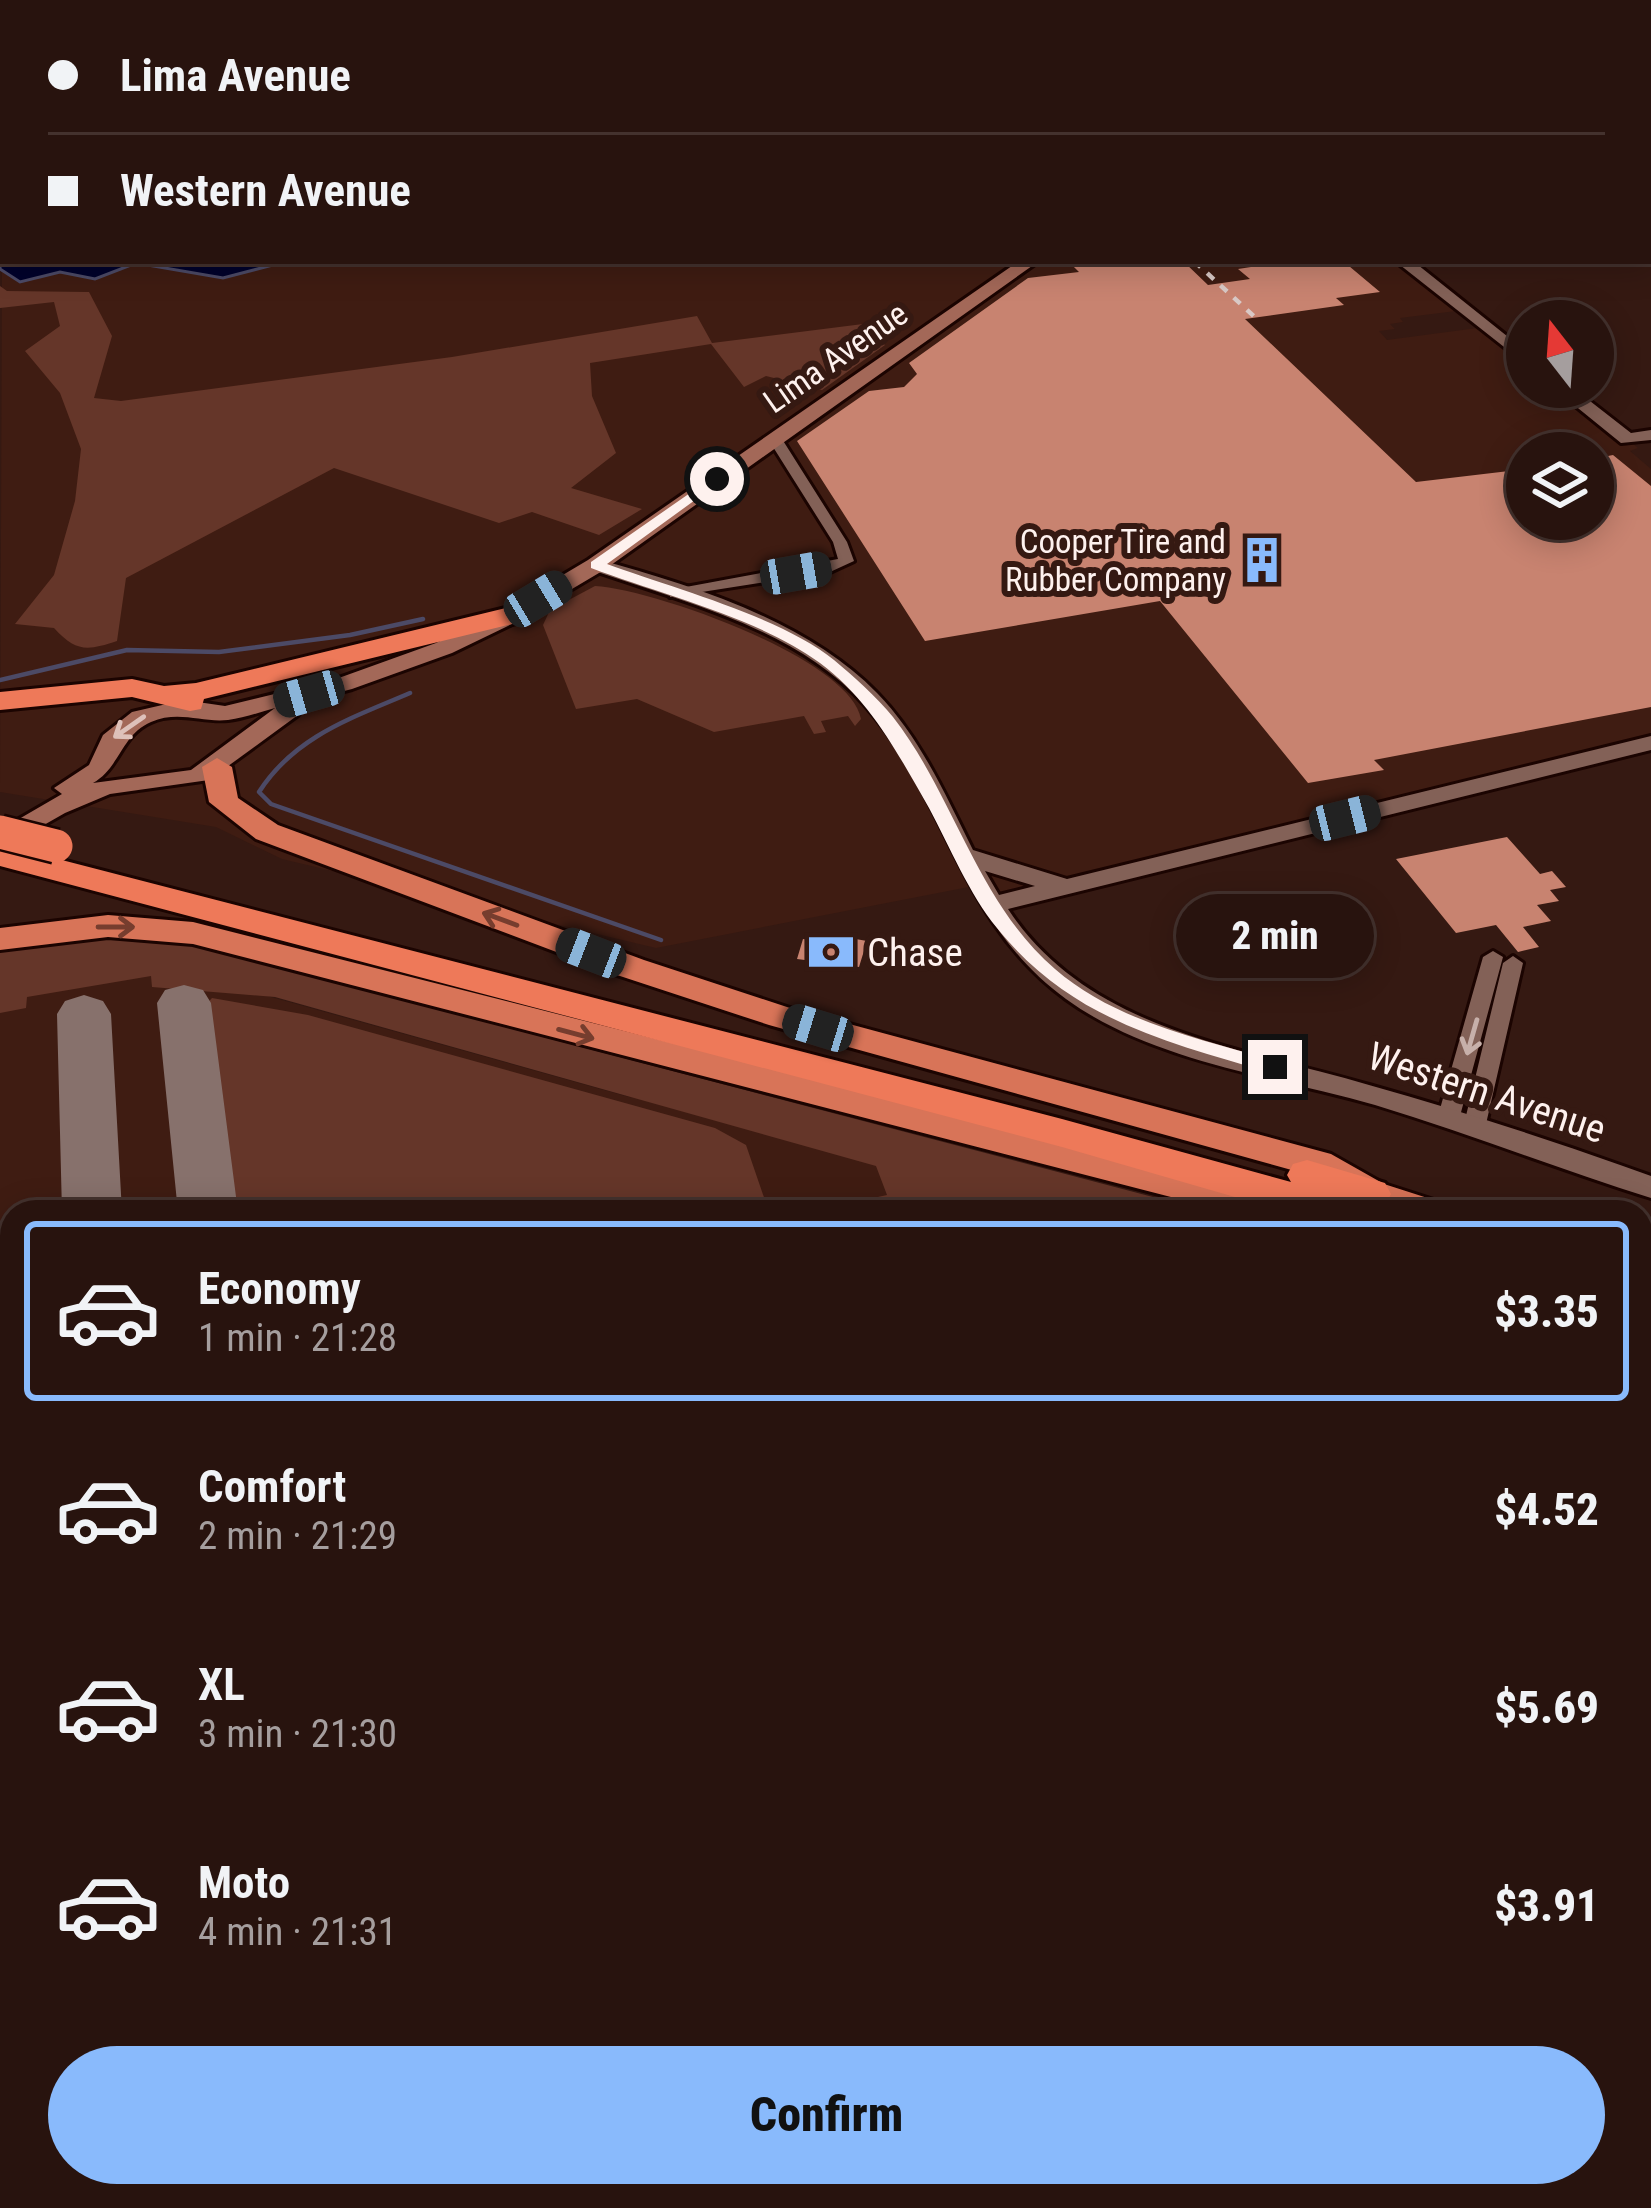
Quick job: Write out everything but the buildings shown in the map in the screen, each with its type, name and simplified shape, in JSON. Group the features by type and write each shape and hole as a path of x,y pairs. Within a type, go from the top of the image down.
{"highway":[{"path":"167,695 218,687 510,616"},
{"path":"0,701 103,688 167,695 214,711"},
{"path":"228,755 224,802 267,832 632,968 854,1039 1318,1164 1353,1200"},
{"path":"0,829 22,851 1062,1133 1343,1200"},
{"path":"0,939 108,926 193,933 1238,1200"}],"main road":[{"name":"Lima Avenue","path":"0,829 100,769 112,740 141,717 184,707 214,711 344,684 444,648 510,616 596,565 1026,264"},
{"path":"22,851 39,815 120,784 178,781 228,755 267,720 344,684"},
{"path":"214,711 234,722 228,755"}],"street":[{"path":"1407,264 1506,343"},
{"path":"1588,408 1628,439 1651,435"},
{"path":"675,594 830,567 846,560 842,545 775,439"},
{"name":"Western Avenue","path":"596,565 777,633 847,676 886,719 991,905 1022,948 1048,973 1104,1010 1188,1043 1462,1120 1651,1187"},
{"path":"991,905 1651,743"},
{"path":"962,854 1024,877 1079,884"},
{"path":"1462,1120 1503,960"}],"shaded area":[{"path":"2,264 1407,264 1464,310 1400,318 1403,322 1390,324 1395,329 1379,331 1387,340 1485,327 1506,344 1506,408 1588,408 1638,448 1630,451 1651,469 1651,743 991,905 979,885 656,948 282,859 216,827 0,792"},
{"path":"0,286 7,291 89,292 112,336 94,398 121,401 452,357 697,316 712,343 863,324 885,345 822,390 766,376 744,387 711,344 590,363 592,396 616,453 571,488 642,509 599,535 532,512 499,523 334,468 126,578 117,641 82,647 54,628 15,624 54,575 75,501 81,449 60,393 25,351 60,326 54,302 0,308"},
{"path":"595,586 701,613 787,651 849,696 861,719 855,726 848,716 821,721 826,732 814,734 804,716 714,732 637,699 576,709 543,625 550,610"},
{"path":"82,936 166,938 1164,1200 864,1200 887,1195 876,1166 275,997 152,987 151,976 27,997 26,1008 0,1013 0,949"},
{"path":"117,954 629,1097 725,1102 1073,1200 0,1200 0,974"},
{"path":"212,998 308,1015 715,1128 746,1145 765,1200 224,1200 203,1008"}],"water":[{"path":"0,264 133,264 95,279 60,272 20,282 0,269"},
{"path":"142,264 277,264 223,278"}],"waterway":[{"path":"0,680 127,650 219,652 350,635 423,619"},
{"path":"410,693 307,743 259,792 271,804 661,940"}],"taxiway":[{"path":"184,1003 207,1200"},
{"path":"84,1014 92,1200"}],"railway":[{"path":"1197,264 1258,320"}],"place":[{"name":"Cooper Tire and Rubber Company","path":"1262,560"},
{"name":"Chase","path":"831,952"}],"route":[{"path":"717,479 596,565 741,618 826,660 886,719 1001,922 1048,973 1104,1010 1145,1028 1275,1067"}]}
